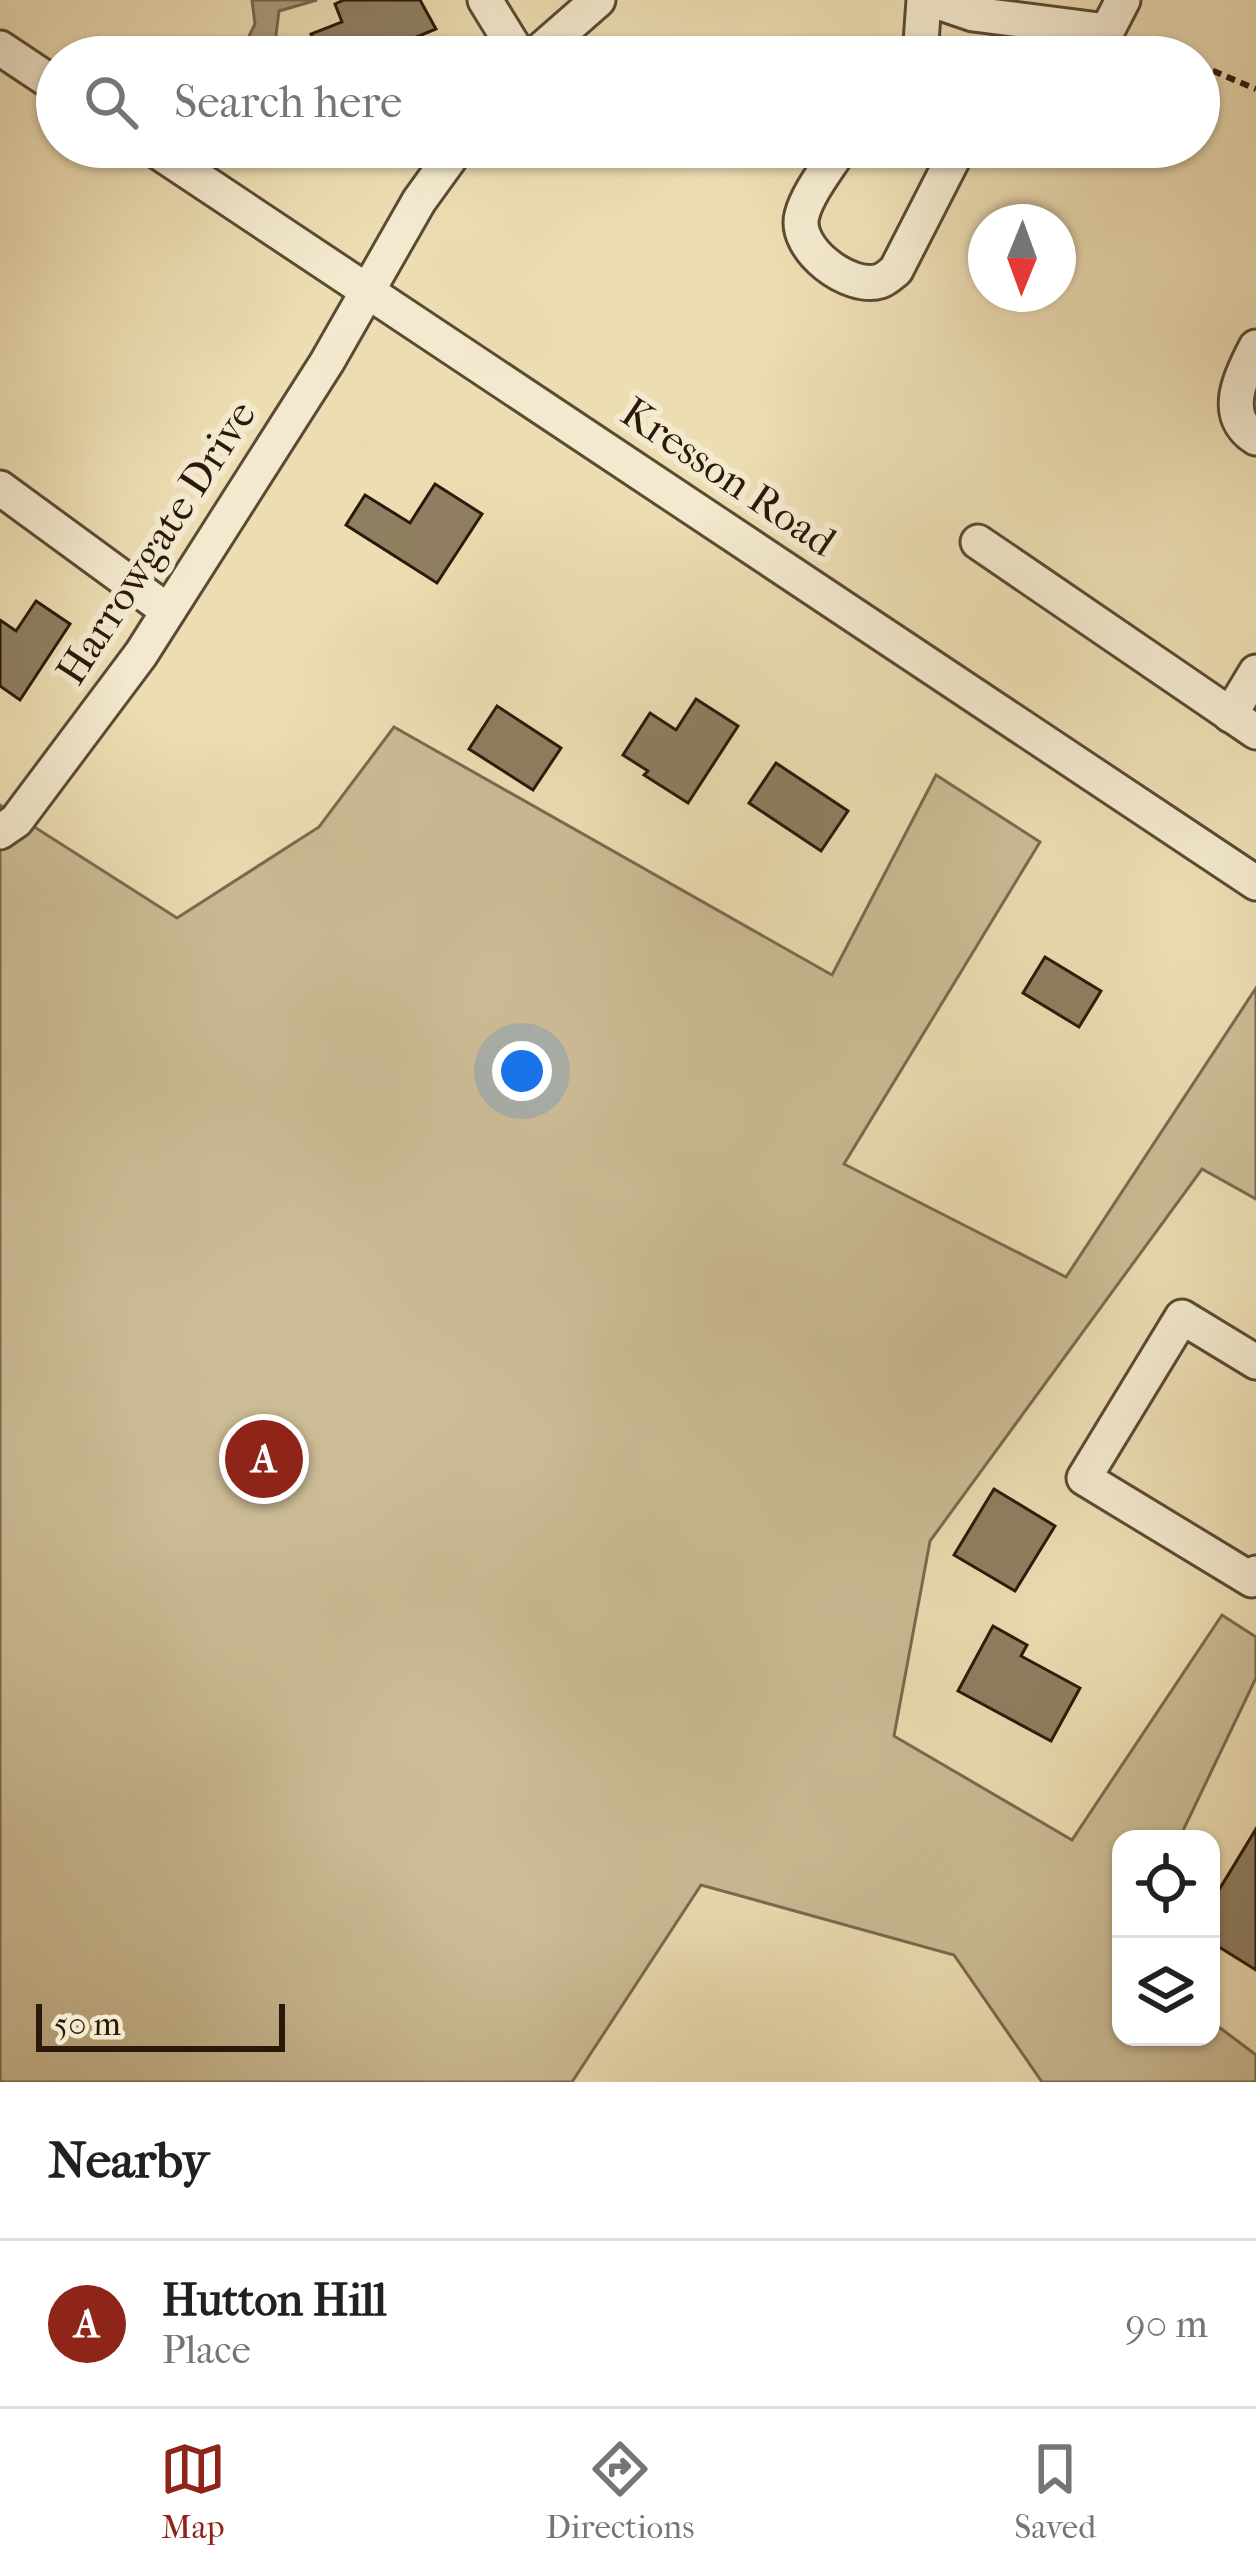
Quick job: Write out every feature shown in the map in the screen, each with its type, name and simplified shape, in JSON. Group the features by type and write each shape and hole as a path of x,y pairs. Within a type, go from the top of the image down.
{"street":[{"path":"485,0 507,36"},
{"path":"557,36 598,0"},
{"path":"923,36 928,0 973,14 1016,8 1107,31 1123,0"},
{"path":"0,49 36,72"},
{"name":"Kresson Road","path":"183,168 1256,884"},
{"name":"Harrowgate Drive","path":"0,832 16,821 141,654 443,168"},
{"path":"829,168 802,214 802,232 808,250 837,271 865,282 880,281 896,270 947,168"},
{"path":"1256,347 1240,379 1235,410 1241,428 1256,438"},
{"path":"0,488 168,611"},
{"path":"978,542 1243,723 1256,672"},
{"path":"1256,1362 1182,1317 1084,1478 1252,1580 1256,1574"}],"path":[{"path":"1107,31 1121,36"},
{"path":"1220,74 1256,89"}],"shaded area":[{"path":"252,0 317,0 279,11 276,36 249,36 255,24"},
{"path":"394,727 832,975 936,775 1040,842 844,1164 1066,1277 1256,988 1256,1199 1202,1169 930,1541 894,1736 1072,1840 1222,1615 1256,1637 1256,1678 1183,1830 1112,1830 1112,2046 1220,2046 1220,2028 1256,2055 1256,2082 1042,2082 954,1955 701,1885 572,2082 0,2082 0,805 177,918 319,827"}],"building":[{"path":"420,0 436,29 419,36 312,36 342,22 335,4"},
{"path":"435,484 482,514 437,583 346,525 365,495 410,523"},
{"path":"36,601 70,624 20,700 0,686 0,620 16,631"},
{"path":"696,699 738,726 688,803 644,775 648,771 623,755 650,713 676,730"},
{"path":"497,706 561,748 533,790 469,749"},
{"path":"776,763 848,811 821,851 749,803"},
{"path":"1045,957 1101,991 1079,1027 1023,993"},
{"path":"994,1489 1055,1526 1015,1591 954,1555"},
{"path":"993,1626 1027,1645 1021,1656 1080,1688 1051,1741 958,1691"},
{"path":"1256,1829 1256,1970 1220,1948 1220,1888"}],"place":[{"name":"Hutton Hill","path":"264,1459"}]}
